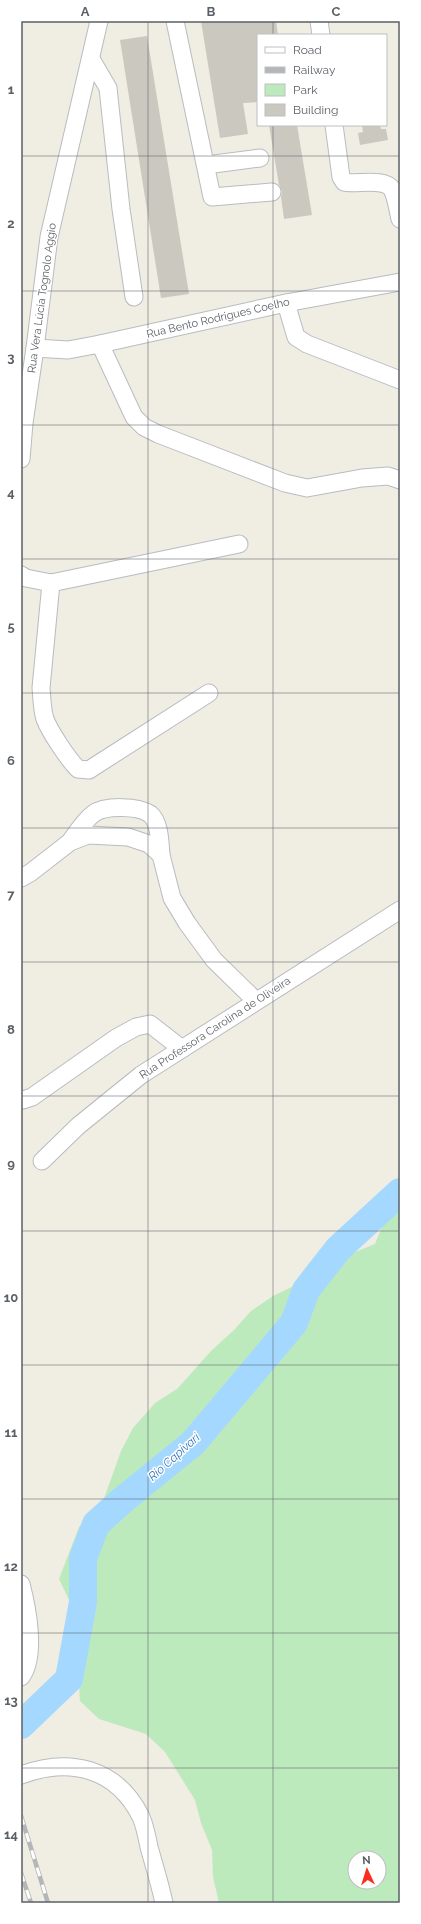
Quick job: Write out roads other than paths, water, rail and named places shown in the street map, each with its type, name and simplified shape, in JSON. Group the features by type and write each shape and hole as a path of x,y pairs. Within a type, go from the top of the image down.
{"street":[{"name":"Rua Vera Lúcia Tognolo Aggio","path":"21,459 24,422 36,348 49,237 99,21"},
{"path":"175,21 212,197 272,192"},
{"path":"319,21 321,34"},
{"path":"91,59 108,88 120,202 134,297"},
{"path":"334,126 341,177 344,182 378,182 386,184 392,189 400,219"},
{"path":"206,165 260,158"},
{"name":"Rua Bento Rodrigues Coelho","path":"36,348 68,350 286,303 400,282"},
{"path":"286,303 296,337 307,344 400,380"},
{"path":"100,344 134,417 144,427 158,434 285,483 307,488 362,478 388,476 400,480"},
{"path":"21,574 26,578 50,583 239,544"},
{"path":"50,583 42,688 45,719 72,763 78,769 89,770 209,693"},
{"path":"70,842 78,830 94,813 112,808 130,808 150,814 157,825 161,855 172,898 186,923 214,960 256,1002"},
{"path":"21,878 30,873 70,842 88,835 128,837 149,844 161,855"},
{"name":"Rua Professora Carolina de Oliveira","path":"42,1161 78,1126 141,1075 400,910"},
{"path":"21,1099 23,1100 32,1097 116,1038 140,1026 150,1024 182,1049"},
{"path":"21,1584 30,1642 28,1660 21,1676"},
{"path":"21,1775 56,1768 84,1768 108,1778 127,1794 142,1818 164,1903"}],"waterway":[{"name":"Rio Capivari","path":"21,1725 69,1679 83,1602 83,1558 96,1524 124,1499 193,1443 294,1323 306,1290 338,1249 400,1192"}],"railway":[{"path":"21,1816 48,1903"},
{"path":"21,1873 31,1903"}]}
